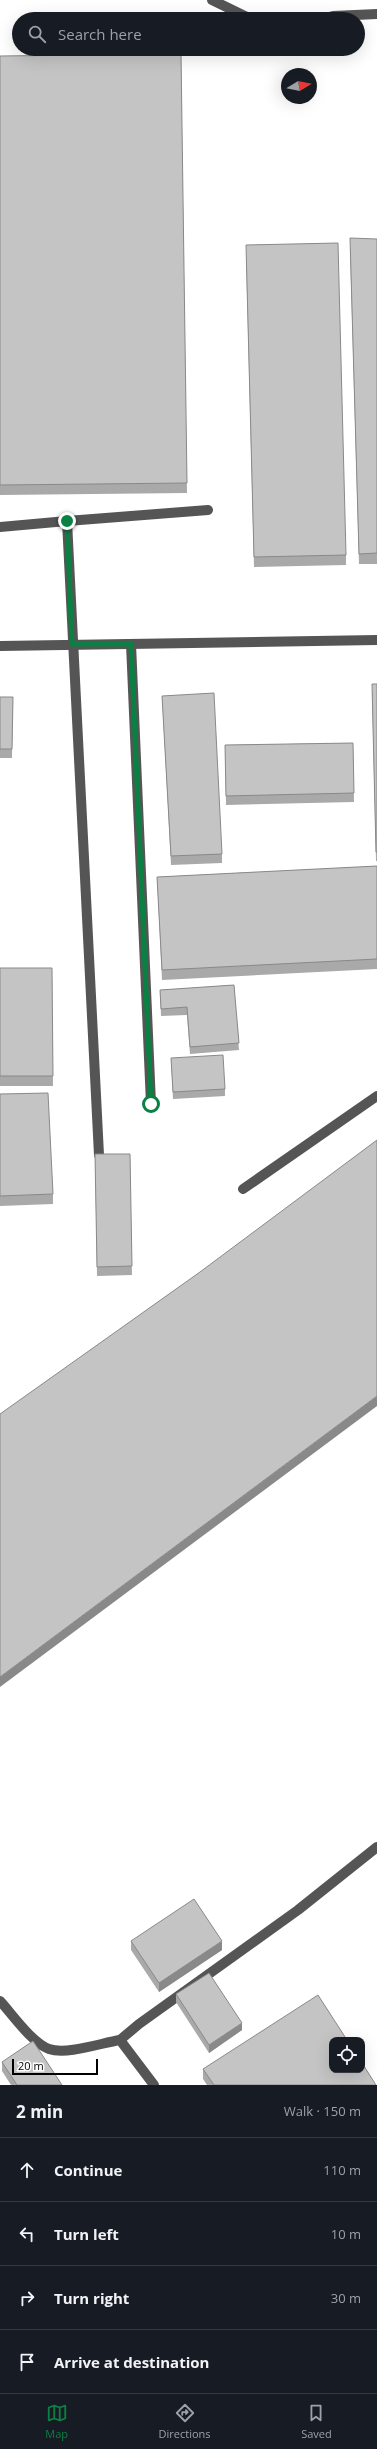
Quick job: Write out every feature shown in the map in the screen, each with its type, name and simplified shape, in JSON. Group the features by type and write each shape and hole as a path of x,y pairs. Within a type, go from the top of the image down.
{"street":[{"path":"212,0 237,12"},
{"path":"365,15 377,14"},
{"path":"0,526 208,510"},
{"path":"67,521 99,1156"},
{"path":"0,646 377,640"},
{"path":"131,644 151,1104"},
{"path":"243,1189 377,1096"},
{"path":"0,2001 37,2042 49,2049 66,2050 120,2040 138,2024 298,1910 377,1847"},
{"path":"120,2040 154,2085"}],"building":[{"path":"0,56 181,56 187,483 0,485"},
{"path":"350,238 377,239 377,553 359,554"},
{"path":"338,243 346,555 254,557 246,245"},
{"path":"372,684 377,684 377,852 376,852"},
{"path":"214,693 222,854 171,856 162,696"},
{"path":"0,697 13,697 12,749 0,749"},
{"path":"353,743 354,793 226,796 225,745"},
{"path":"377,866 377,959 162,970 157,877"},
{"path":"0,968 52,968 53,1076 0,1076"},
{"path":"234,985 239,1043 190,1047 187,1007 161,1009 160,990"},
{"path":"223,1055 225,1089 173,1092 171,1058"},
{"path":"48,1093 53,1194 0,1196 0,1094"},
{"path":"377,1140 377,1396 0,1677 0,1414 200,1272"},
{"path":"95,1154 130,1154 132,1266 97,1267"},
{"path":"194,1899 222,1941 159,1983 131,1941"},
{"path":"209,1973 242,2023 209,2045 176,1994"},
{"path":"318,1995 345,2037 329,2037 329,2073 365,2073 365,2068 376,2085 214,2085 203,2069"},
{"path":"33,2041 62,2085 17,2085 2,2062"}],"route":[{"path":"67,521 72,644 131,644 151,1104"}]}
